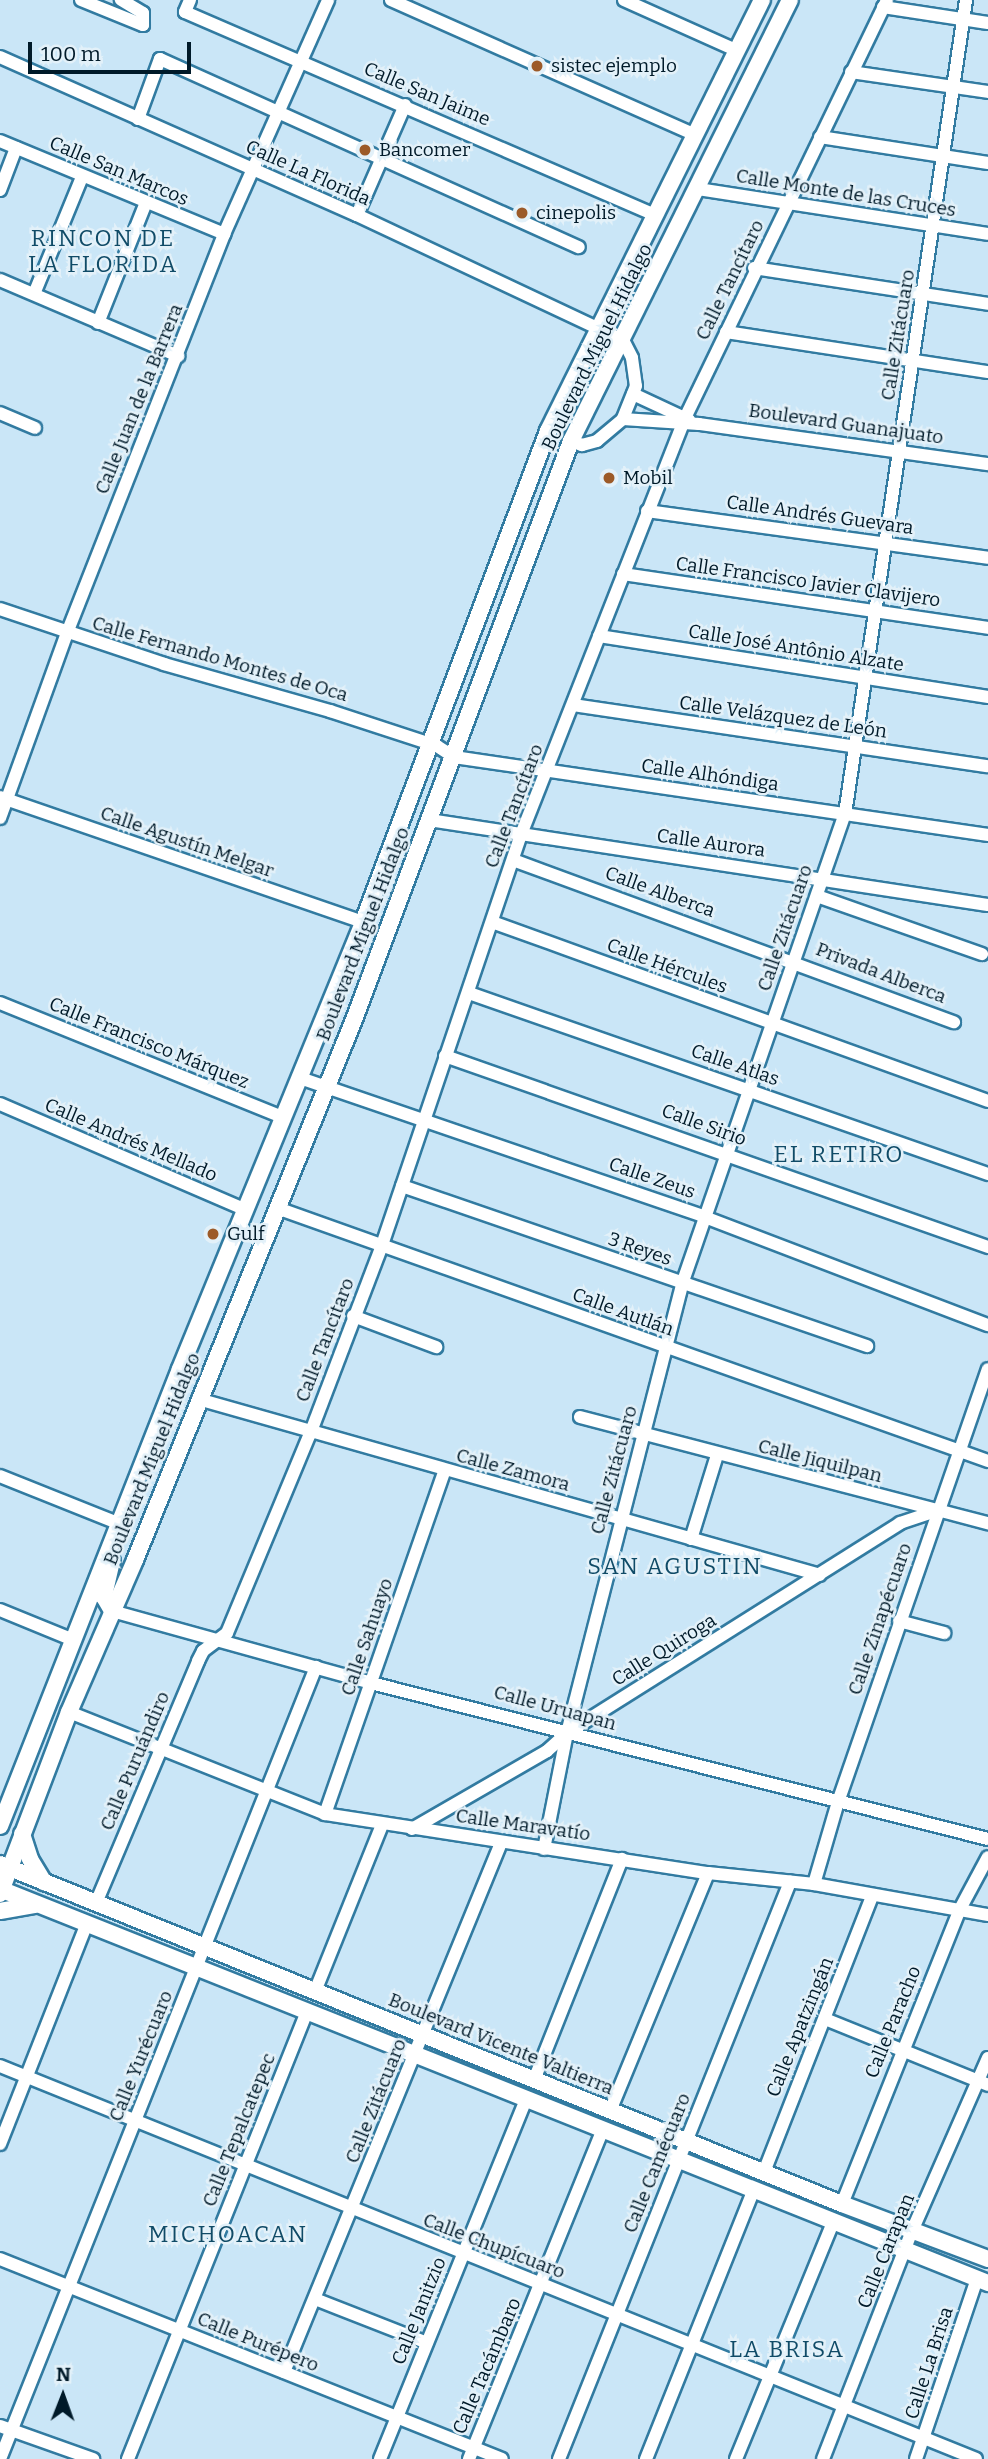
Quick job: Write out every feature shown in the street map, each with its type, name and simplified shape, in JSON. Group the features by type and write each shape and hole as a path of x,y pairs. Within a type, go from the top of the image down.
{"main road":[{"name":"Boulevard Miguel Hidalgo","path":"0,1826 4,1806 71,1639 118,1530 363,922 548,431 653,214 762,0"},
{"name":"Boulevard Miguel Hidalgo","path":"1,1891 5,1866 22,1832 326,1088 454,757 571,441 790,0"},
{"path":"571,441 563,435 562,424 586,370 592,344"},
{"path":"113,1611 104,1597 118,1530"},
{"path":"22,1832 30,1858 44,1882"},
{"name":"Boulevard Vicente Valtierra","path":"5,1866 208,1945 685,2142 988,2259"},
{"path":"1,1891 49,1907 416,2054 602,2132 982,2281"},
{"path":"0,1912 28,1905 49,1907"}],"street":[{"path":"81,0 142,25 143,13 121,0"},
{"path":"391,0 693,134"},
{"path":"624,0 736,50"},
{"name":"Calle Zitácuaro","path":"544,1849 567,1733 682,1284 702,1216 845,814 867,680 898,450 956,87 966,0"},
{"name":"Calle Juan de la Barrera","path":"0,818 3,799 225,234 276,113 302,63 325,1"},
{"path":"885,3 988,23"},
{"name":"Calle Tancítaro","path":"218,1641 227,1633 310,1434 382,1245 520,837 549,772 647,510 684,421 754,268 790,203 885,3"},
{"name":"Calle San Jaime","path":"188,6 302,63 405,105 653,214"},
{"name":"Calle La Florida","path":"0,57 356,215 598,327"},
{"path":"138,118 160,59 579,247"},
{"path":"851,72 988,92"},
{"path":"356,215 405,105"},
{"path":"820,137 988,163"},
{"name":"Calle San Marcos","path":"0,142 145,205 225,234"},
{"path":"0,190 16,148"},
{"path":"34,294 82,177"},
{"name":"Calle Monte de las Cruces","path":"698,189 988,234"},
{"path":"98,323 145,205"},
{"path":"754,268 988,304"},
{"path":"0,280 178,356"},
{"path":"571,441 590,443 623,419 633,394 635,370 623,340 598,327"},
{"path":"726,332 988,372"},
{"name":"Boulevard Guanajuato","path":"633,394 660,411 684,421"},
{"path":"0,413 35,428"},
{"name":"Boulevard Guanajuato","path":"623,419 684,421 988,464"},
{"name":"Calle Andrés Guevara","path":"647,510 988,558"},
{"name":"Calle Francisco Javier Clavijero","path":"623,574 988,628"},
{"name":"Calle Fernando Montes de Oca","path":"0,609 67,634 430,744"},
{"name":"Calle José Antônio Alzate","path":"599,636 988,697"},
{"name":"Calle Velázquez de León","path":"573,705 988,766"},
{"name":"Calle Alhóndiga","path":"430,744 454,757 988,835"},
{"name":"Calle Agustín Melgar","path":"3,799 363,922"},
{"name":"Calle Aurora","path":"429,820 520,837 823,878 988,905"},
{"name":"Calle Alberca","path":"513,860 794,961"},
{"path":"817,895 982,954"},
{"name":"Calle Hércules","path":"492,922 771,1025 988,1101"},
{"name":"Privada Alberca","path":"794,961 954,1021"},
{"name":"Calle Atlas","path":"469,993 988,1174"},
{"name":"Calle Francisco Márquez","path":"0,1003 284,1118"},
{"name":"Calle Sirio","path":"445,1056 988,1247"},
{"name":"Calle Zeus","path":"300,1078 702,1216 988,1325"},
{"name":"Calle Andrés Mellado","path":"0,1104 246,1210"},
{"name":"3 Reyes","path":"402,1186 867,1346"},
{"name":"Calle Autlán","path":"277,1208 988,1461"},
{"path":"354,1316 436,1347"},
{"name":"Calle Zinapécuaro","path":"814,1884 838,1802 939,1510 957,1449 988,1369"},
{"name":"Calle Zamora","path":"198,1399 444,1472 620,1518 820,1575"},
{"name":"Calle Jiquilpan","path":"580,1417 988,1523"},
{"path":"691,1539 718,1455"},
{"name":"Calle Sahuayo","path":"325,1814 444,1472"},
{"path":"0,1475 118,1530"},
{"name":"Calle Quiroga","path":"412,1829 518,1769 567,1733 900,1523 939,1510"},
{"path":"0,1610 71,1639"},
{"name":"Calle Uruapan","path":"113,1611 371,1683 988,1839"},
{"path":"900,1621 944,1633"},
{"name":"Calle Puruándiro","path":"96,1903 203,1651 218,1641"},
{"name":"Calle Yurécuaro","path":"0,2459 6,2428 69,2287 208,1945 316,1667"},
{"name":"Calle Maravatío","path":"69,1712 325,1814 382,1825 708,1873 814,1884 988,1915"},
{"path":"316,1990 382,1825"},
{"name":"Calle Zitácuaro","path":"284,2372 502,1843"},
{"name":"Calle Paracho","path":"842,2204 959,1911 988,1857"},
{"path":"534,2080 622,1859"},
{"path":"610,2111 708,1873"},
{"name":"Calle Camécuaro","path":"559,2459 790,1882"},
{"name":"Calle Apatzingán","path":"764,2172 872,1896"},
{"path":"0,2144 87,1923"},
{"name":"Calle Tepalcatepec","path":"128,2459 307,2011"},
{"path":"825,2019 983,2083"},
{"name":"Calle Carapan","path":"824,2459 912,2231 983,2083 988,2058"},
{"name":"Calle Chupícuaro","path":"0,2066 352,2211 976,2459"},
{"name":"Calle Janitzio","path":"380,2459 526,2101"},
{"name":"Calle Tacámbaro","path":"472,2453 542,2286 602,2132"},
{"path":"646,2459 694,2346 753,2191"},
{"path":"736,2459 833,2222"},
{"name":"Calle Purépero","path":"0,2259 396,2418 472,2453 502,2459"},
{"name":"Calle La Brisa","path":"916,2459 982,2281"},
{"path":"315,2299 427,2343"},
{"path":"6,2428 93,2459"}],"place":[{"name":"sistec ejemplo","path":"537,66"},
{"name":"Bancomer","path":"365,150"},
{"name":"cinepolis","path":"522,213"},
{"name":"Mobil","path":"609,478"},
{"name":"Gulf","path":"213,1234"}],"district":[{"name":"RINCON DE LA FLORIDA","path":"103,251"},
{"name":"EL RETIRO","path":"839,1154"},
{"name":"SAN AGUSTIN","path":"675,1566"},
{"name":"MICHOACAN","path":"228,2234"},
{"name":"LA BRISA","path":"787,2349"}]}
